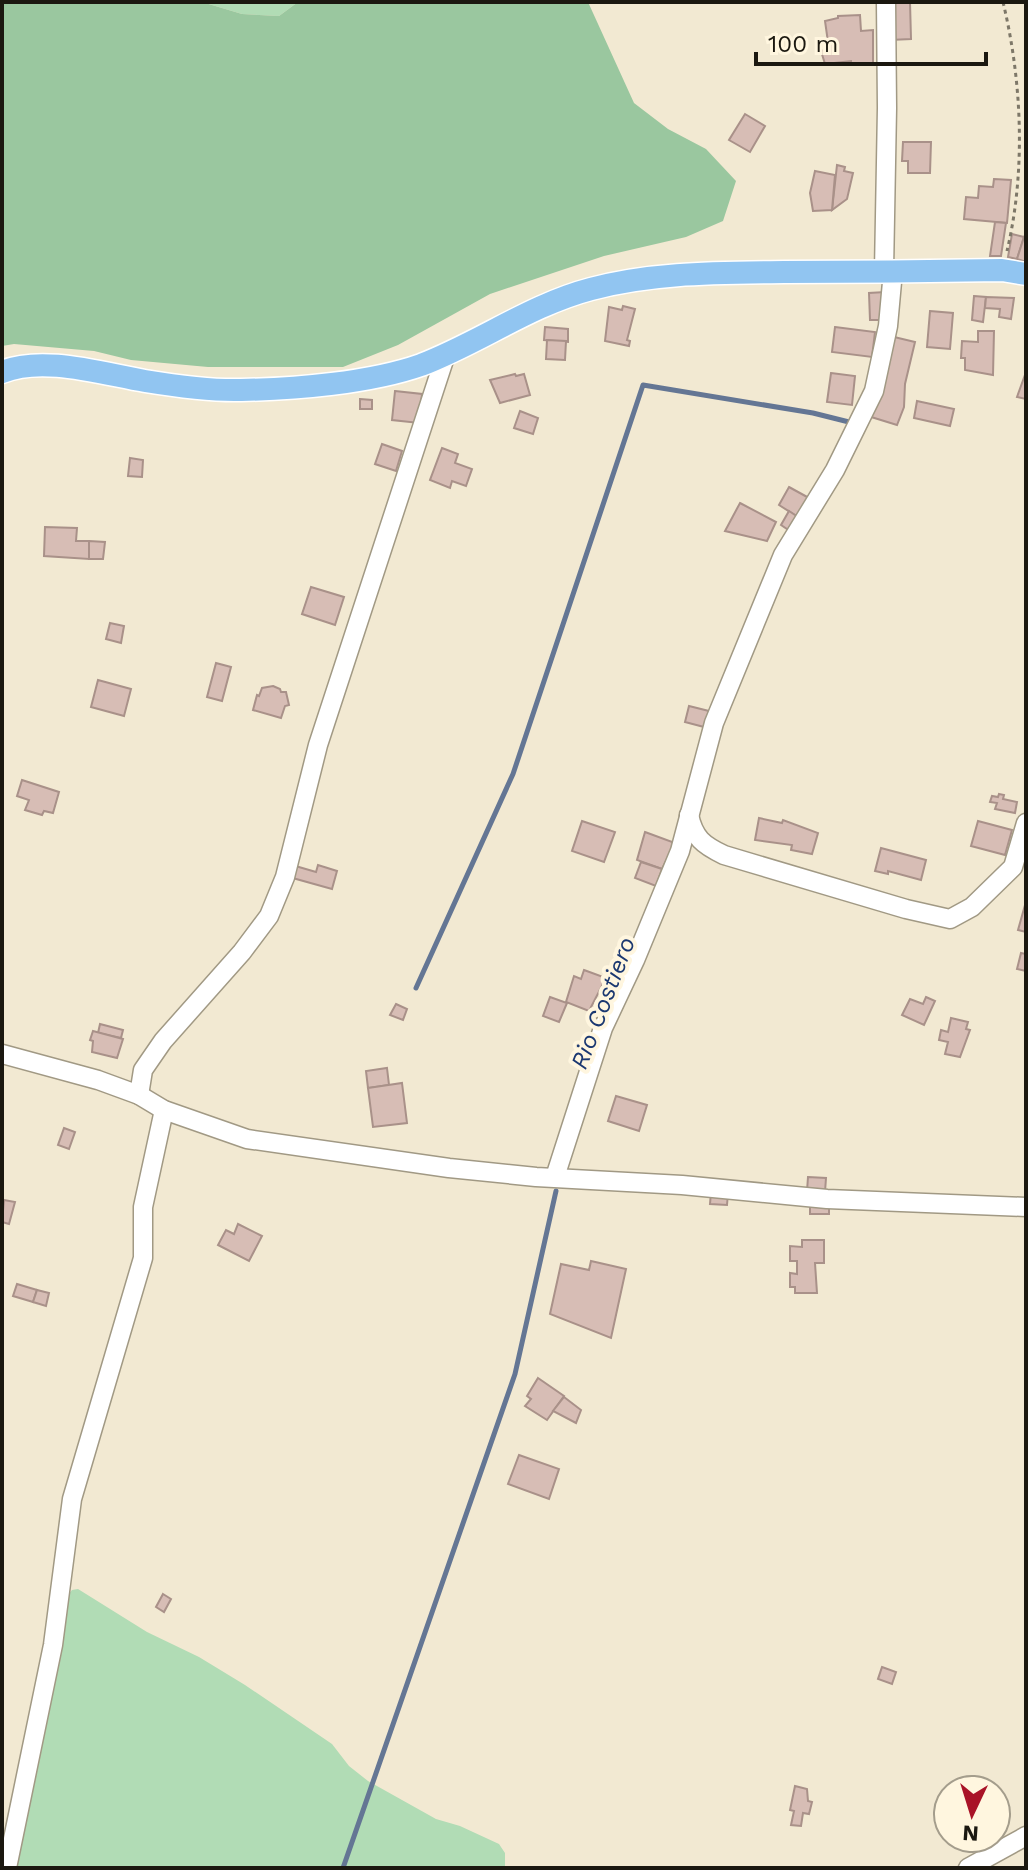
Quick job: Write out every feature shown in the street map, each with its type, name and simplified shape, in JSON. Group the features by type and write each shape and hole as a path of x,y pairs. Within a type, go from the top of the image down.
{"main road":[{"path":"2,372 36,365 239,390 351,381 418,366 544,304 593,288 624,282 704,275 888,271 1002,270 1026,274"}],"street":[{"path":"555,1177 603,1028 680,851 714,723 783,555 835,470 874,391 888,326 886,2"},
{"path":"139,1095 143,1070 163,1041 242,952 269,916 285,877 318,745 446,354"},
{"path":"689,815 693,832 700,842 724,855 950,919 972,907 1013,867 1026,823"},
{"path":"2,1054 98,1080 139,1095 164,1110 247,1139 449,1168 827,1199 1026,1207"},
{"path":"7,1868 53,1645 72,1499 143,1258 143,1207 164,1110"},
{"path":"968,1868 1026,1836"}],"path":[{"path":"1002,270 1016,197 1018,160 1016,71 1003,2"}],"green space":[{"path":"2,2 202,2 242,14 279,16 298,2 588,2 634,103 668,129 706,149 736,181 723,221 686,237 604,256 490,294 398,345 343,367 208,367 131,360 94,351 14,344 2,346"},
{"path":"202,2 298,2 279,16 242,14"},
{"path":"78,1589 147,1632 199,1657 245,1685 332,1744 349,1766 368,1781 436,1819 499,1844 505,1853 505,1868 16,1868 67,1596"}],"building":[{"path":"892,2 910,2 911,39 890,40"},
{"path":"860,15 861,31 873,30 873,65 851,64 851,61 825,64 821,51 829,49 825,21 838,16"},
{"path":"745,114 765,126 750,152 729,140"},
{"path":"903,142 931,142 930,173 908,173 908,161 902,161"},
{"path":"837,165 853,173 847,199 832,210"},
{"path":"815,171 835,175 832,210 813,211 810,193"},
{"path":"994,179 1011,180 1007,223 964,219 966,197 978,198 979,186 993,187"},
{"path":"995,222 1006,223 1001,256 990,256"},
{"path":"1012,234 1024,237 1017,259 1008,257"},
{"path":"1026,238 1026,262 1017,259"},
{"path":"885,292 884,320 870,320 869,293"},
{"path":"974,296 986,297 983,322 972,320"},
{"path":"986,297 1014,298 1011,319 999,317 1000,309 985,308"},
{"path":"623,306 635,309 627,340 630,341 629,346 605,341 609,307 622,310"},
{"path":"930,311 953,313 950,349 927,347"},
{"path":"545,327 568,329 568,342 544,340"},
{"path":"835,327 875,332 872,357 832,352"},
{"path":"978,331 994,331 993,375 965,370 965,358 961,358 962,341 978,342"},
{"path":"890,336 915,342 905,384 904,407 897,425 868,416"},
{"path":"547,340 566,341 565,360 546,359"},
{"path":"1026,372 1026,399 1017,397"},
{"path":"831,373 855,376 852,405 827,402"},
{"path":"524,374 530,395 500,403 490,380"},
{"path":"395,391 422,394 419,423 392,420"},
{"path":"360,399 372,400 372,409 360,409"},
{"path":"917,401 954,409 950,426 914,418"},
{"path":"520,411 538,418 533,434 514,428"},
{"path":"382,444 402,451 396,471 375,464"},
{"path":"442,448 458,454 455,463 472,469 466,486 452,481 450,488 430,480"},
{"path":"130,458 143,460 142,477 128,476"},
{"path":"789,487 809,498 798,517 779,505"},
{"path":"740,503 776,522 767,541 725,531"},
{"path":"789,511 798,517 790,531 781,525"},
{"path":"45,527 77,528 76,541 89,541 89,559 44,556"},
{"path":"89,541 105,542 103,559 89,559"},
{"path":"311,587 344,597 335,625 302,614"},
{"path":"110,623 124,626 121,643 106,639"},
{"path":"216,663 231,667 222,701 207,697"},
{"path":"98,680 131,689 124,716 91,707"},
{"path":"273,686 286,692 289,705 285,706 281,718 253,710 262,688"},
{"path":"689,706 709,711 704,727 685,722"},
{"path":"22,780 59,792 53,813 44,811 42,815 25,810 29,800 17,796"},
{"path":"999,794 1004,795 1003,799 1017,802 1015,813 995,809 997,803 990,802 992,796 998,797"},
{"path":"759,818 782,823 783,820 818,833 812,854 791,850 792,845 755,840"},
{"path":"582,821 615,832 604,862 572,851"},
{"path":"978,821 1012,830 1005,855 971,846"},
{"path":"645,832 675,843 662,869 637,860"},
{"path":"881,848 926,860 921,880 888,871 888,874 875,871"},
{"path":"641,862 662,869 656,886 635,878"},
{"path":"292,865 316,872 318,865 337,871 332,889 289,877"},
{"path":"1026,905 1026,932 1018,930"},
{"path":"1021,953 1026,954 1026,971 1017,969"},
{"path":"584,970 606,978 589,1011 566,1002 574,976 581,979"},
{"path":"550,997 567,1003 559,1022 543,1016"},
{"path":"926,997 935,1001 924,1025 902,1015 910,999 923,1004"},
{"path":"396,1004 407,1009 403,1020 390,1015"},
{"path":"951,1018 968,1022 966,1029 970,1030 960,1057 945,1054 948,1042 939,1040 941,1030 948,1032"},
{"path":"100,1024 123,1030 121,1038 98,1033"},
{"path":"93,1031 123,1039 117,1058 92,1052 93,1041 90,1040"},
{"path":"387,1068 389,1085 368,1088 366,1071"},
{"path":"402,1083 407,1123 373,1127 368,1088"},
{"path":"616,1096 647,1105 639,1131 608,1121"},
{"path":"64,1128 75,1132 69,1149 58,1145"},
{"path":"808,1177 826,1178 825,1192 807,1191"},
{"path":"711,1192 728,1193 727,1205 710,1204"},
{"path":"4,1200 15,1202 9,1224 2,1222"},
{"path":"810,1204 829,1204 829,1214 810,1214"},
{"path":"238,1224 262,1236 249,1261 218,1245 226,1230 234,1234"},
{"path":"802,1240 824,1240 824,1263 815,1263 817,1293 795,1293 795,1287 790,1287 790,1273 797,1274 797,1261 790,1261 790,1246 802,1247"},
{"path":"591,1261 626,1269 611,1338 550,1314 561,1264 589,1270"},
{"path":"17,1284 37,1290 33,1302 13,1296"},
{"path":"37,1290 49,1293 46,1306 33,1302"},
{"path":"538,1378 564,1396 547,1420 525,1406 531,1399 527,1396"},
{"path":"564,1397 581,1410 576,1423 553,1411"},
{"path":"519,1455 559,1469 549,1499 508,1484"},
{"path":"163,1594 171,1599 164,1612 156,1607"},
{"path":"882,1667 896,1672 892,1684 878,1679"},
{"path":"795,1786 807,1789 808,1801 812,1802 809,1814 803,1813 801,1826 791,1825 794,1811 790,1810"}],"waterway":[{"path":"416,988 513,774 643,385 813,413 853,423"},
{"path":"343,1868 515,1374 556,1191"}],"water label":[{"name":"Rio Costiero","path":"603,1003"}]}
